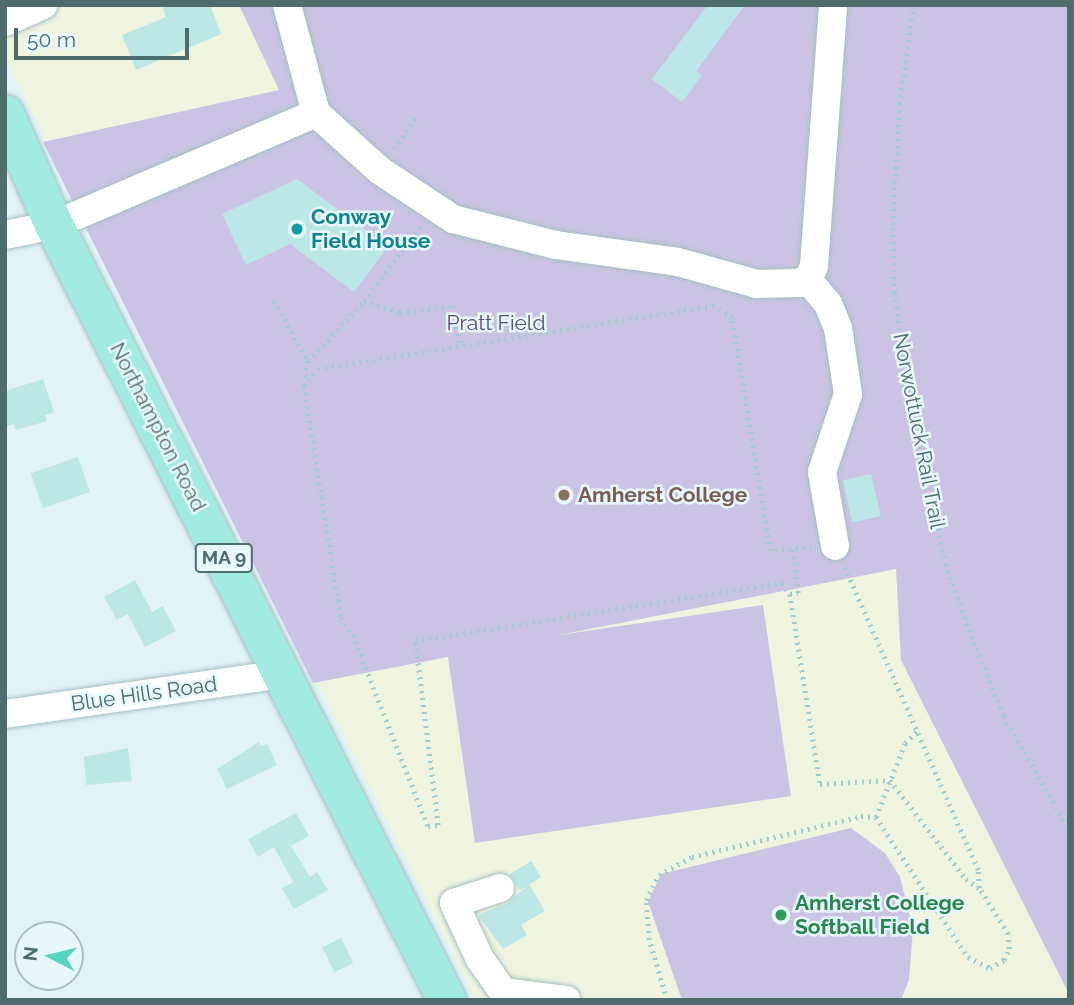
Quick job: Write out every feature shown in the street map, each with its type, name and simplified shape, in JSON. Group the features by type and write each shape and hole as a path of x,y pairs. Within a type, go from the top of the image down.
{"highway":[{"name":"Northampton Road","path":"5,114 54,225 447,1000"}],"street":[{"path":"5,22 43,5"},
{"path":"288,5 316,113 379,170 453,219 556,245 678,262 757,284 808,279"},
{"path":"808,279 814,266 833,5"},
{"path":"5,235 54,225 316,113"},
{"path":"808,279 828,304 838,328 848,394 822,472 835,545"},
{"name":"Blue Hills Road","path":"5,714 283,674"},
{"path":"500,888 454,902 480,959 503,992 566,1000"}],"path":[{"name":"Norwottuck Rail Trail","path":"914,5 900,104 894,228 895,293 907,392 929,501 974,642 1004,716 1069,829"},
{"path":"379,170 416,118"},
{"path":"310,380 305,375 308,361 364,302 435,208"},
{"path":"274,301 308,361"},
{"path":"364,302 400,313 454,306 460,347"},
{"path":"890,780 820,784 790,594 782,583 773,583 415,641 438,825 428,826 353,635 341,618 304,386 319,369 714,306 732,318 770,551 835,545 978,870 979,888"},
{"path":"790,594 798,593 793,549"},
{"path":"876,817 905,743 917,731"},
{"path":"876,817 968,957 990,968 1004,960 1008,934 979,888 965,879 890,780"},
{"path":"667,1000 649,940 646,900 659,875 692,858 861,816 876,817"}],"shaded area":[{"name":"Amherst College","path":"5,5 893,5 1069,915 1069,1000 476,1000 5,58"}],"green space":[{"name":"Pratt Field","path":"239,5 1069,5 1069,994 901,660 896,569 559,635 763,605 791,796 475,843 448,657 313,683 43,142 279,90"},
{"name":"Amherst College Softball Field","path":"851,828 885,853 900,877 913,929 909,980 901,1000 682,1000 648,902 661,874"}],"building":[{"path":"162,5 210,5 221,34 136,70 122,35 166,17"},
{"path":"708,5 745,5 696,71 702,75 682,102 652,79"},
{"name":"Conway Field House","path":"297,179 388,247 354,292 290,244 246,265 222,214"},
{"path":"43,379 54,412 45,415 47,421 16,430 14,424 5,427 5,391"},
{"path":"78,457 90,492 43,508 31,473"},
{"path":"871,474 881,516 852,522 843,481"},
{"path":"135,580 152,612 163,606 176,631 145,647 128,614 117,620 104,597"},
{"path":"259,742 261,746 267,744 277,765 227,789 217,769"},
{"path":"128,748 132,781 86,785 84,757"},
{"path":"296,813 309,836 291,846 310,877 317,872 328,890 294,909 282,888 293,882 274,847 258,857 248,839"},
{"path":"531,861 541,877 520,890 510,874"},
{"path":"529,884 545,911 521,925 527,935 503,949 478,915 506,904"},
{"path":"341,938 353,963 334,972 322,947"}],"place":[{"name":"Conway Field House","path":"297,229"},
{"name":"Amherst College","path":"564,495"},
{"name":"Amherst College Softball Field","path":"781,915"}]}
